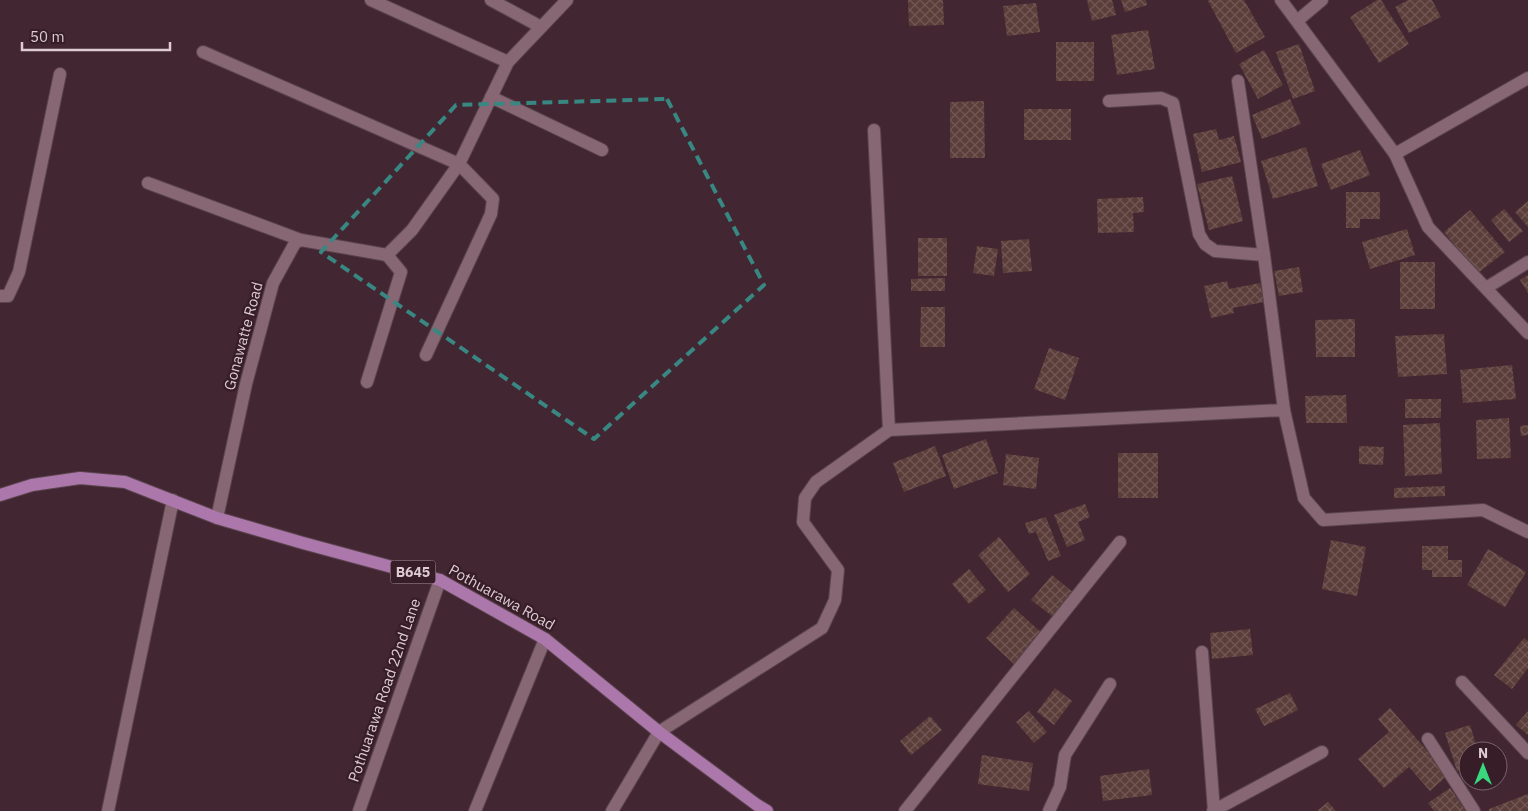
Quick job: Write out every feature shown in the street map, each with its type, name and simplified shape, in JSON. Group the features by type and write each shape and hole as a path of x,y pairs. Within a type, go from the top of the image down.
{"main road":[{"name":"Pothuarawa Road","path":"0,495 32,485 80,478 125,482 217,518 440,580 545,638 659,732 767,811"}],"street":[{"path":"371,0 508,62"},
{"path":"491,0 541,27"},
{"path":"387,255 412,230 459,164 508,62 567,0"},
{"path":"1281,0 1395,154 1428,227 1528,333"},
{"path":"1297,21 1322,0"},
{"path":"203,52 459,164 493,199 491,214 426,355"},
{"path":"0,296 8,296 19,272 60,74"},
{"path":"1395,154 1528,78"},
{"path":"1238,81 1264,255 1284,410 1304,498 1323,520 1483,510 1528,532"},
{"path":"491,98 602,150"},
{"path":"1109,101 1161,98 1173,103 1199,234 1205,244 1214,251 1264,255"},
{"path":"874,130 889,430"},
{"path":"148,183 301,240 387,255 401,272 367,382"},
{"name":"Gonawatte Road","path":"217,518 246,384 273,283 295,244 301,240"},
{"path":"1486,288 1528,262"},
{"path":"612,811 659,732 822,628 835,600 838,570 803,522 805,498 816,482 889,430 1284,410"},
{"path":"108,811 173,500"},
{"path":"905,811 1120,542"},
{"name":"Pothuarawa Road 22nd Lane","path":"359,811 440,580"},
{"path":"475,811 545,638"},
{"path":"1202,652 1213,811 1322,752"},
{"path":"1462,682 1528,753"},
{"path":"1049,811 1060,787 1065,755 1110,684"},
{"path":"1428,739 1474,811"}],"highlighted area":[{"path":"667,99 764,285 594,439 321,252 456,105"}],"building":[{"path":"908,0 943,0 944,25 909,26"},
{"path":"1087,0 1112,0 1116,15 1092,21"},
{"path":"1121,0 1146,0 1147,5 1125,12"},
{"path":"1244,0 1265,37 1236,53 1208,1"},
{"path":"1377,0 1381,0 1409,44 1379,63 1350,17"},
{"path":"1408,0 1432,0 1441,17 1409,33 1395,7"},
{"path":"1036,3 1040,32 1007,36 1003,6"},
{"path":"1148,30 1155,69 1117,75 1111,35"},
{"path":"1056,42 1094,42 1094,81 1056,81"},
{"path":"1299,44 1315,91 1293,99 1276,52"},
{"path":"1264,50 1283,85 1258,99 1239,64"},
{"path":"1290,99 1301,124 1262,139 1252,115"},
{"path":"984,101 985,158 950,158 950,102"},
{"path":"1024,109 1071,109 1071,140 1024,140"},
{"path":"1216,129 1219,140 1234,136 1241,162 1202,172 1193,134"},
{"path":"1306,147 1318,186 1273,199 1261,161"},
{"path":"1360,150 1370,175 1331,190 1321,164"},
{"path":"1232,176 1243,221 1209,230 1197,184"},
{"path":"1346,192 1380,192 1380,219 1360,219 1360,228 1346,228"},
{"path":"1143,197 1144,212 1133,213 1134,232 1098,233 1097,199"},
{"path":"1528,201 1528,227 1515,212"},
{"path":"1504,209 1523,231 1509,242 1491,220"},
{"path":"1470,210 1505,252 1478,273 1444,232"},
{"path":"1407,229 1415,255 1370,269 1362,242"},
{"path":"918,238 947,238 947,276 918,276"},
{"path":"1029,239 1032,271 1003,273 1001,241"},
{"path":"977,246 998,249 994,276 973,273"},
{"path":"1400,262 1435,262 1435,309 1400,309"},
{"path":"1299,267 1303,292 1279,296 1274,271"},
{"path":"1528,275 1528,293 1520,280"},
{"path":"945,278 945,291 911,291 911,279"},
{"path":"1227,281 1229,289 1260,283 1264,302 1233,308 1234,313 1211,318 1204,286"},
{"path":"921,307 945,307 945,347 920,347"},
{"path":"1355,319 1355,357 1316,357 1315,320"},
{"path":"1444,334 1447,374 1398,377 1395,336"},
{"path":"1049,348 1079,358 1065,400 1034,389"},
{"path":"1512,365 1516,399 1463,403 1460,370"},
{"path":"1346,395 1347,423 1306,423 1305,396"},
{"path":"1405,399 1441,399 1441,418 1405,418"},
{"path":"1509,418 1511,458 1477,459 1476,420"},
{"path":"1440,423 1442,474 1405,476 1403,425"},
{"path":"1528,425 1528,435 1521,436 1520,426"},
{"path":"986,439 998,473 954,489 942,455"},
{"path":"935,446 946,476 904,492 893,463"},
{"path":"1359,446 1384,447 1383,465 1359,464"},
{"path":"1118,453 1158,453 1158,498 1118,498"},
{"path":"1006,454 1039,458 1036,489 1003,485"},
{"path":"1445,486 1445,496 1394,498 1394,488"},
{"path":"1085,504 1090,517 1078,522 1085,540 1067,547 1054,515"},
{"path":"1046,517 1061,556 1048,561 1036,532 1045,529 1029,534 1025,523"},
{"path":"999,537 1030,574 1008,592 978,555"},
{"path":"1331,540 1366,547 1357,596 1322,589"},
{"path":"1422,546 1448,546 1448,560 1462,560 1462,577 1432,577 1432,570 1422,570"},
{"path":"1488,549 1526,572 1505,607 1467,585"},
{"path":"969,569 986,590 969,604 952,584"},
{"path":"1052,575 1075,594 1056,619 1031,600"},
{"path":"1014,608 1043,634 1015,665 986,638"},
{"path":"1250,629 1253,655 1212,659 1210,633"},
{"path":"1524,638 1528,641 1528,668 1512,689 1494,675"},
{"path":"1055,688 1072,701 1054,725 1037,712"},
{"path":"1290,693 1298,710 1264,726 1255,709"},
{"path":"1390,708 1448,775 1430,791 1409,767 1384,788 1358,759 1389,732 1378,719"},
{"path":"1029,711 1047,732 1034,743 1016,722"},
{"path":"1528,711 1528,735 1516,725"},
{"path":"930,716 942,730 911,755 900,741"},
{"path":"1470,725 1475,741 1458,741 1457,771 1445,733"},
{"path":"982,755 1033,763 1029,791 978,784"},
{"path":"1149,769 1152,795 1103,801 1100,776"},
{"path":"1450,788 1466,811 1434,811 1428,803"},
{"path":"1528,794 1528,811 1489,811 1489,809"},
{"path":"1328,802 1336,811 1317,811"}]}
